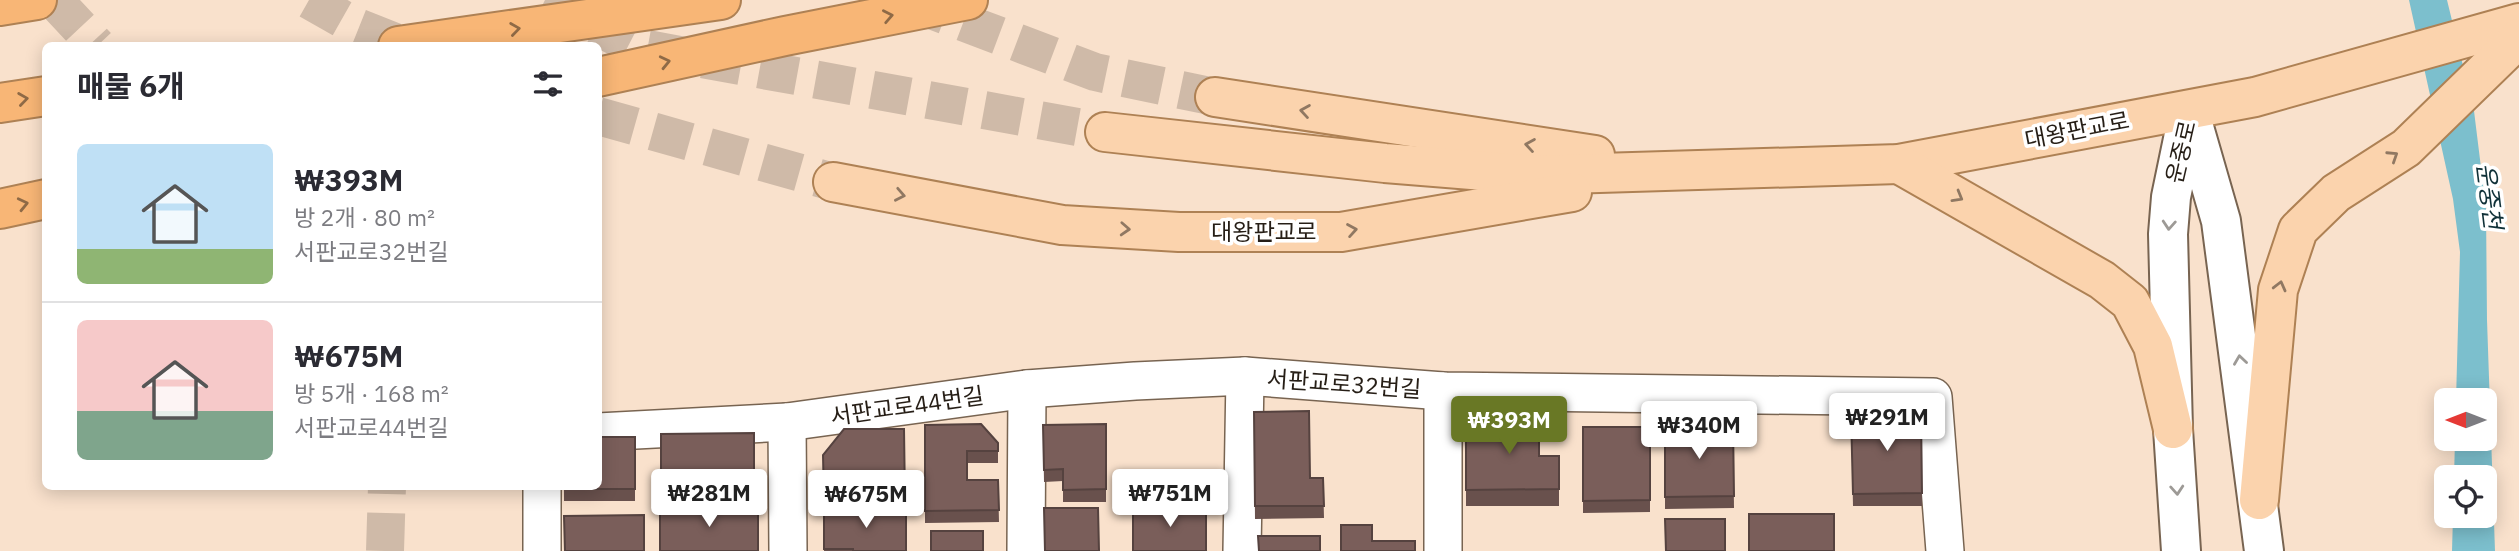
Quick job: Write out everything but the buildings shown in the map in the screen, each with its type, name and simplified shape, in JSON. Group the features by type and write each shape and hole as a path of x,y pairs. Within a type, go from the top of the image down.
{"highway":[{"path":"0,6 37,0"},
{"path":"426,42 721,0"},
{"path":"602,76 968,0"},
{"path":"0,103 42,97"},
{"path":"0,209 42,200"}],"main road":[{"name":"대왕판교로","path":"834,182 1062,225 1179,232 1340,232 1694,171 1899,163 2255,97 2519,23"},
{"path":"2259,500 2278,290 2298,229 2336,193 2406,148 2519,38"},
{"path":"1215,97 1694,171"},
{"name":"운중로","path":"2181,551 2173,429 2168,234 2171,197 2189,110"},
{"name":"운중로","path":"2189,110 2221,221 2264,551"},
{"path":"1105,132 1385,163 1534,175 1694,171"},
{"path":"1899,163 2102,280 2130,302 2153,346 2173,429"}],"street":[{"name":"서판교로32번길","path":"1242,551 1245,376"},
{"name":"서판교로32번길","path":"1135,381 1245,376 1443,391 1933,397 1945,551"},
{"name":"서판교로44번길","path":"602,432 787,422 1027,389 1135,381"},
{"path":"1026,551 1027,389"},
{"name":"서판교로32번길","path":"1443,391 1443,551"},
{"path":"787,422 788,551"},
{"path":"542,490 542,551"}],"water":[{"path":"2409,0 2447,0 2474,111 2486,208 2489,388 2456,388 2460,252 2453,199"},
{"path":"2455,452 2492,452 2492,465 2454,465"},
{"path":"2453,528 2494,528 2495,551 2452,551"}],"tunnel":[{"path":"54,0 93,42"},
{"path":"309,0 355,26 395,42"},
{"path":"545,0 636,47 1105,132"},
{"path":"910,2 1095,72 1215,97"},
{"path":"602,117 833,182"},
{"path":"385,551 387,490"}],"water label":[{"name":"운중천","path":"2489,196"}]}
